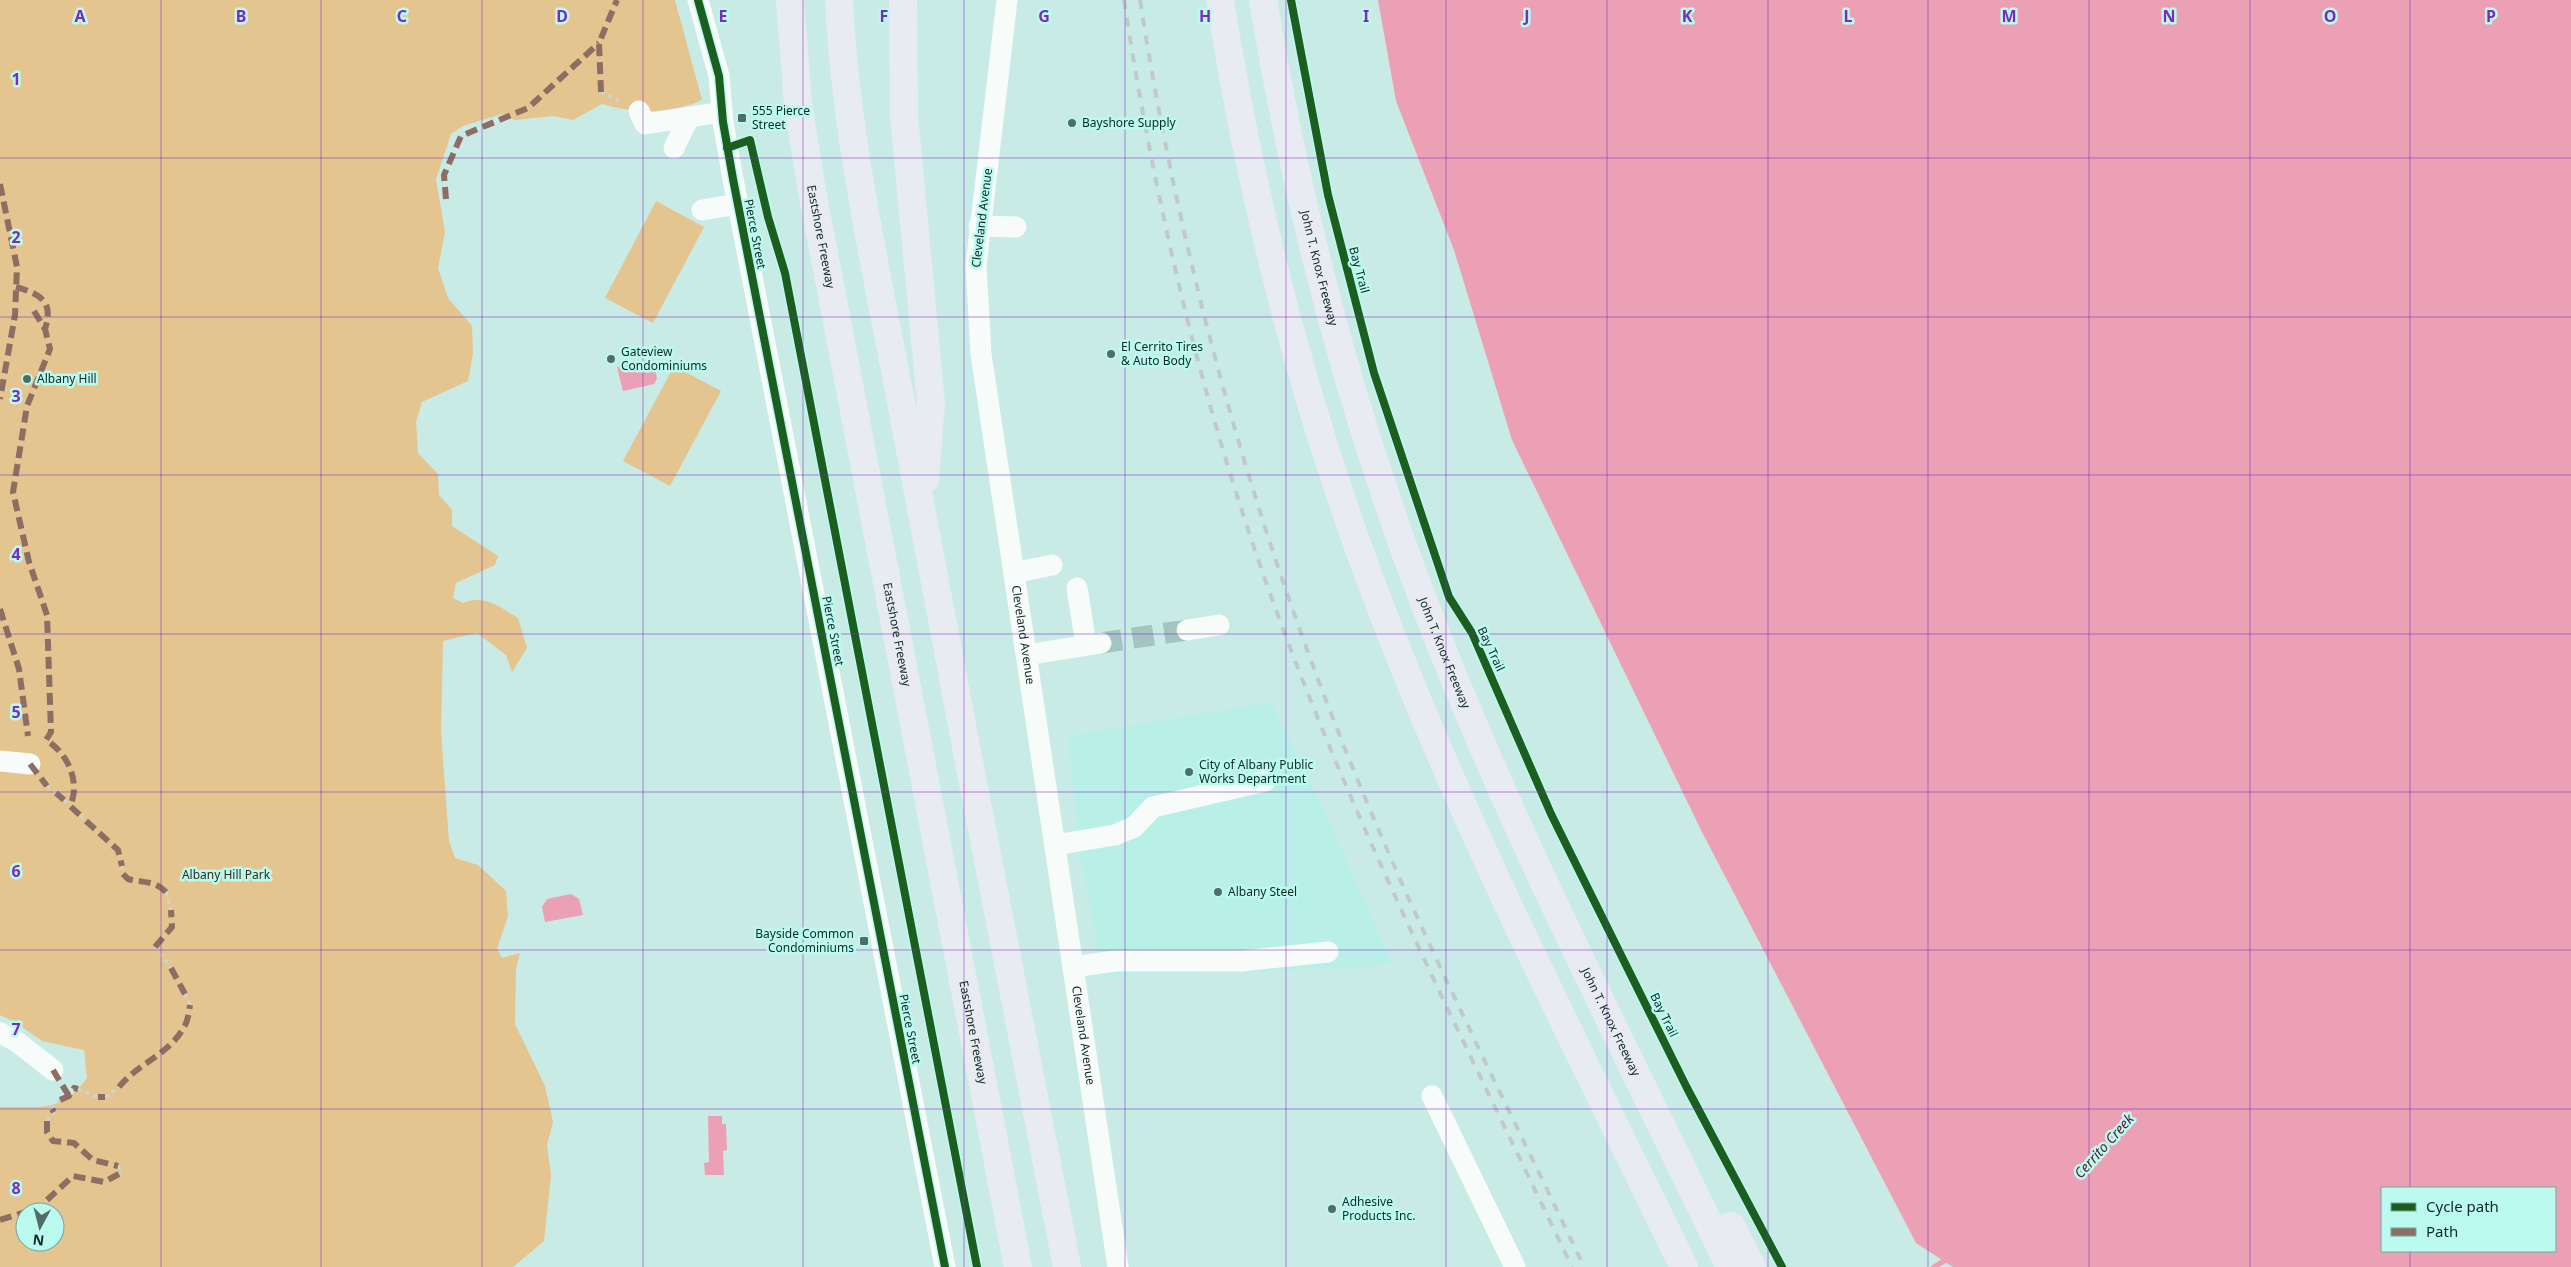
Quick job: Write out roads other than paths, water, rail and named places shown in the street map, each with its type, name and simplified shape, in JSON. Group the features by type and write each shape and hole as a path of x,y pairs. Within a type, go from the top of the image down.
{"highway":[{"name":"Eastshore Freeway","path":"790,0 798,104 810,183 1018,1267"},
{"path":"839,0 853,140 922,513 1067,1267"},
{"path":"903,0 904,116 931,402 922,513"},
{"path":"1220,0 1251,166 1285,308 1336,483 1380,608 1426,724 1484,854 1684,1267"},
{"name":"John T. Knox Freeway","path":"1263,0 1285,122 1319,269 1368,438 1410,564 1474,725 1506,796 1730,1267"},
{"path":"1677,1156 1705,1177 1752,1267"}],"street":[{"name":"Pierce Street","path":"698,0 719,76 722,112 738,204 945,1267"},
{"name":"Cleveland Avenue","path":"1008,0 979,226 976,265 981,354 1118,1267"},
{"path":"640,111 645,124 722,112"},
{"path":"674,148 688,117"},
{"path":"702,210 738,204"},
{"path":"979,226 1016,227"},
{"path":"1014,573 1052,564"},
{"path":"1026,655 1093,644 1077,588"},
{"path":"1187,630 1219,625"},
{"path":"0,761 30,764"},
{"path":"1055,845 1115,835 1134,827 1152,807 1265,781"},
{"path":"1073,967 1115,961 1241,961 1328,952"},
{"path":"0,1033 16,1040 53,1070"},
{"path":"1432,1096 1515,1267"}],"water":[{"path":"1378,0 2571,0 2571,1267 1953,1267 1916,1243 1701,830 1512,440 1454,250 1396,101"},
{"path":"653,360 657,379 654,384 623,391 617,367"},
{"path":"571,894 579,899 583,915 545,922 542,907 547,899"},
{"path":"708,1116 722,1116 722,1124 726,1124 727,1150 723,1151 724,1175 705,1175 704,1163 709,1162"}],"waterway":[{"name":"Cerrito Creek","path":"1934,1267 1949,1258"}],"tunnel":[{"path":"1101,643 1187,630"}],"railway":[{"path":"1124,0 1150,152 1183,303 1224,452 1272,599 1304,685 1376,853 1453,1020 1572,1267"},
{"path":"1140,0 1177,202 1201,302 1227,401 1256,499 1288,596 1323,693 1387,849 1441,969 1584,1267"}],"place":[{"name":"555 Pierce Street","path":"742,118"},
{"name":"Bayshore Supply","path":"1072,123"},
{"name":"El Cerrito Tires & Auto Body","path":"1111,354"},
{"name":"Gateview Condominiums","path":"611,359"},
{"name":"Albany Hill","path":"27,379"},
{"name":"City of Albany Public Works Department","path":"1189,772"},
{"name":"Albany Steel","path":"1218,892"},
{"name":"Bayside Common Condominiums","path":"864,941"},
{"name":"Adhesive Products Inc.","path":"1332,1209"}],"park label":[{"name":"Albany Hill Park","path":"226,875"}]}
